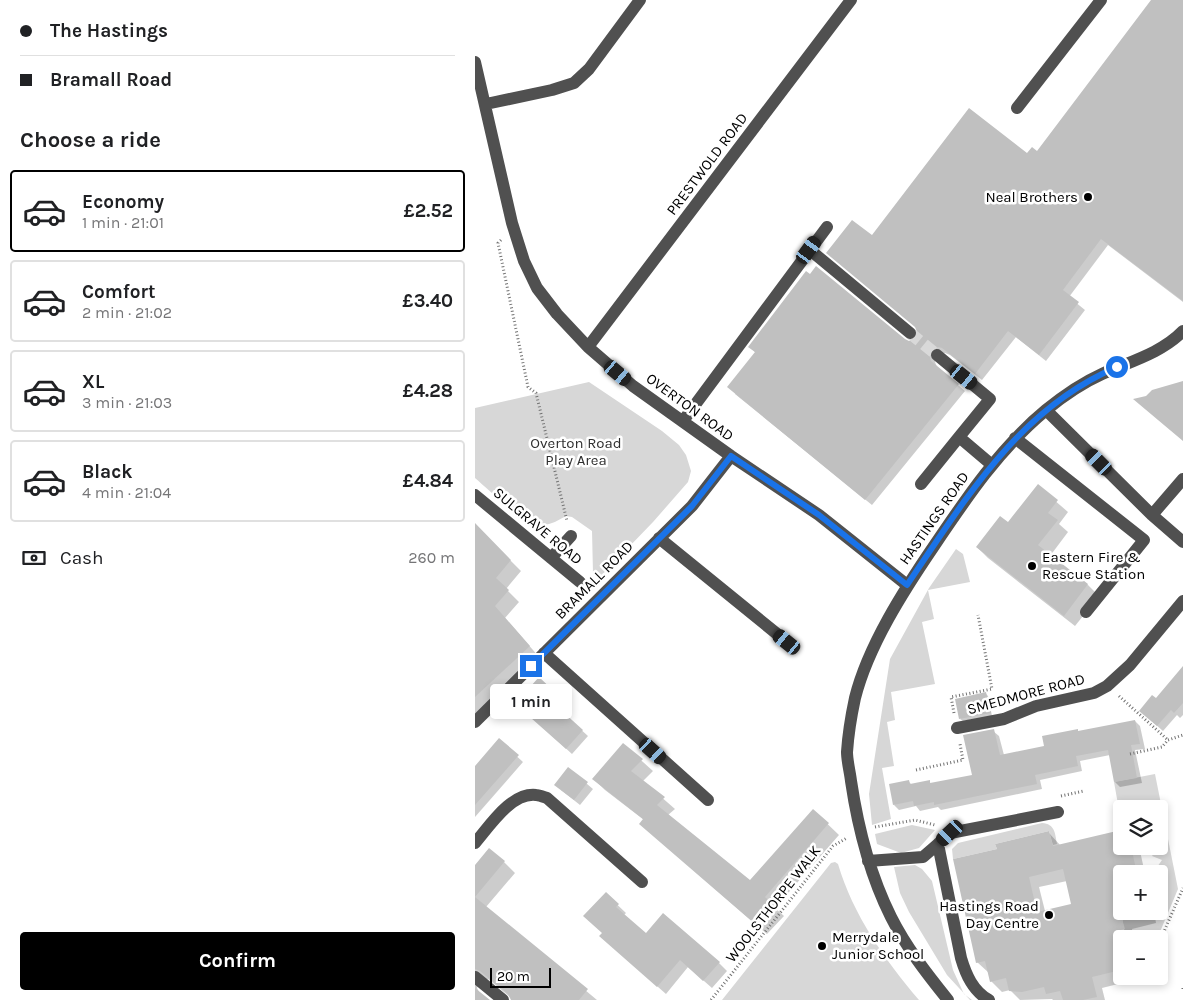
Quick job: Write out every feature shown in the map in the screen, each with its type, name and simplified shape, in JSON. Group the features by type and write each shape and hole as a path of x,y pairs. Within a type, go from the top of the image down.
{"street":[{"path":"486,104 552,90 574,82 589,69 640,0"},
{"name":"PRESTWOLD ROAD","path":"588,348 851,0"},
{"path":"1017,108 1101,0"},
{"name":"OVERTON ROAD","path":"475,62 512,223 524,260 537,288 557,314 588,348 633,386 731,456 819,515 907,585"},
{"path":"683,422 827,227"},
{"path":"809,250 910,333"},
{"name":"HASTINGS ROAD","path":"948,1000 924,970 891,917 868,861 855,805 847,752 855,698 873,649 907,585 992,465 1015,438 1046,410 1071,392 1099,375 1153,352 1183,331"},
{"path":"921,484 990,399 937,355"},
{"path":"1046,410 1152,515 1183,542"},
{"path":"959,437 992,465"},
{"path":"1015,438 1144,540 1086,612"},
{"name":"BRAMALL ROAD","path":"475,722 692,506 731,456"},
{"path":"1152,515 1183,479"},
{"name":"SULGRAVE ROAD","path":"475,495 580,582"},
{"path":"551,558 571,536"},
{"path":"659,538 787,642"},
{"name":"SMEDMORE ROAD","path":"957,728 1004,719 1036,706 1094,693 1107,686 1130,665 1183,601"},
{"path":"544,653 708,800"},
{"path":"475,843 507,805 522,797 534,794 547,798 561,809 642,882"},
{"path":"868,861 923,856 950,833 1058,812"},
{"path":"938,844 961,958 967,976 980,995 989,1000"},
{"path":"475,977 503,1000"}],"path":[{"path":"512,223 499,244 528,386 536,393 571,536"},
{"path":"916,770 963,760 951,697 991,689 978,615"},
{"path":"1107,686 1168,740"},
{"path":"1130,754 1162,747 1168,740 1183,735"},
{"name":"WOOLSTHORPE WALK","path":"711,1000 833,846 860,829"},
{"path":"1165,930 1183,888"}],"green space":[{"name":"Overton Road Play Area","path":"589,382 662,431 679,445 686,455 691,471 688,482 653,522 599,578 593,573 592,531 572,517 566,516 545,525 530,521 505,504 475,478 475,408"},
{"path":"956,549 963,554 970,582 928,590 934,619 922,622 935,684 891,692 895,720 887,722 894,766 882,768 891,819 872,825 869,794 890,659 929,588"},
{"path":"1155,774 1160,800 1117,800 1114,782"},
{"path":"1042,823 1052,827 1057,844 1053,845 1049,831 995,844 997,849 953,859 952,849 958,843"},
{"path":"912,825 935,830 919,848 901,853 877,844 875,834"},
{"path":"1168,839 1178,889 1168,913 1168,865 1158,865 1162,860 1152,856 1168,855"},
{"name":"Merrydale Junior School","path":"835,862 838,864 852,901 871,936 919,1000 722,1000 831,863"},
{"path":"915,865 922,869 932,881 953,970 964,993 947,975 909,912 900,893 894,867"},
{"path":"1122,920 1165,920 1161,930 1124,930"}],"building":[{"path":"1151,0 1183,0 1183,301 1101,239 1063,290 1079,302 1039,355 1008,331 975,374 942,348 931,349 929,354 931,361 959,384 865,500 727,387 755,352 748,347 806,271 810,274 816,266 905,339 909,341 916,339 918,334 915,327 826,253 852,220 872,235 969,108 1027,153 1032,147 1037,151"},
{"path":"1183,381 1183,441 1133,399 1146,396 1152,390"},
{"name":"Eastern Fire & Rescue Station","path":"1038,484 1058,500 1048,513 1058,520 1038,545 1088,584 1064,616 976,547 1000,516 1008,522"},
{"path":"475,523 511,560 496,578 509,590 495,606 530,646 475,697"},
{"path":"1183,666 1183,703 1174,713 1171,710 1157,726 1139,711 1152,695 1156,698"},
{"path":"539,677 557,694 551,701 583,730 566,749 522,710 529,702 522,696"},
{"path":"986,692 991,713 959,719 955,699"},
{"path":"1135,720 1140,744 1131,745 1137,778 1114,782 1108,750 1076,756 1078,766 1035,775 1037,784 934,805 934,802 914,806 913,801 893,805 889,784 909,780 910,784 930,780 930,783 972,775 963,735 994,729 1000,755 1044,746 1042,736"},
{"path":"499,738 519,755 475,805 475,766"},
{"path":"623,743 643,759 631,771 665,797 657,805 750,880 813,809 829,823 765,897 774,905 755,924 639,824 643,819 592,779"},
{"path":"568,767 588,782 574,800 554,785"},
{"name":"Hastings Road Day Centre","path":"1049,831 1053,846 1113,832 1113,855 1133,855 1135,865 1113,865 1113,920 1122,920 1125,929 1113,930 1113,972 1092,977 1097,997 1083,1000 1063,1000 1060,991 1046,994 1044,987 1022,992 1009,991 1006,978 990,982 985,961 976,963 953,859 997,849 995,844","holes":["1063,869 1071,904 1037,912 1029,877"]},
{"path":"489,848 505,861 475,897 475,865"},
{"path":"606,892 619,904 616,907 646,933 663,913 720,962 703,981 680,960 657,987 599,936 602,933 583,916"},
{"path":"475,897 588,989 579,1000 511,1000 508,994 475,969"},
{"path":"475,988 490,1000 475,1000"}],"tunnel":[{"path":"910,333 937,355"}],"place":[{"name":"Neal Brothers","path":"1088,197"},
{"name":"Eastern Fire & Rescue Station","path":"1032,566"},
{"name":"Hastings Road Day Centre","path":"1049,915"},
{"name":"Merrydale Junior School","path":"822,946"}],"route":[{"path":"531,666 692,506 731,456 819,515 907,585 959,509 999,455 1015,438 1046,410 1071,392 1099,375 1117,367"}]}
